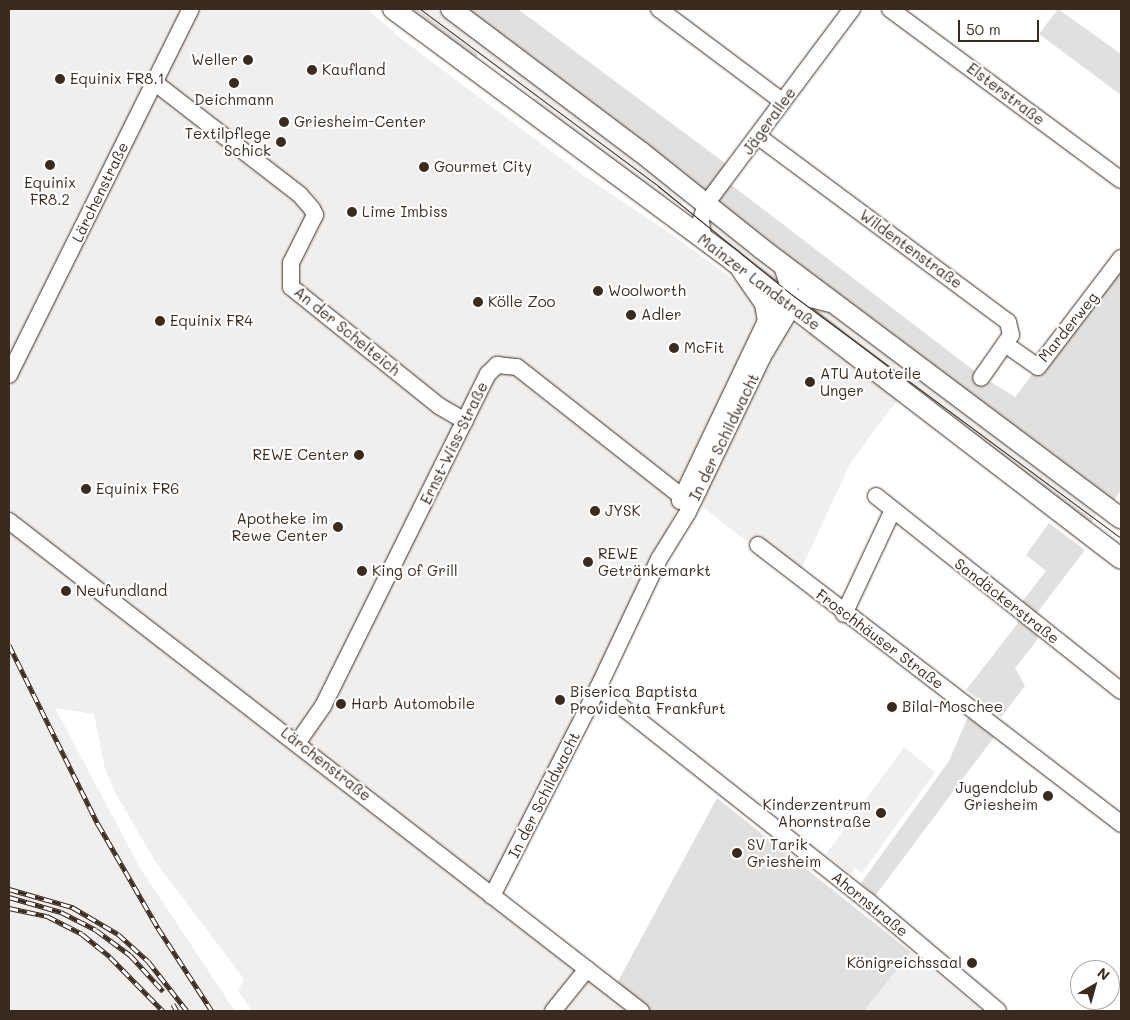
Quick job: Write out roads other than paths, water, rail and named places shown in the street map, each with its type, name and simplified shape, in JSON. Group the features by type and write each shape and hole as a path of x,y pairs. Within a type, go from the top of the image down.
{"main road":[{"name":"Mainzer Landstraße","path":"393,9 789,301 816,325 1121,559"},
{"name":"Mainzer Landstraße","path":"451,9 706,204 781,264 849,312 964,399 1012,440 1121,519"}],"street":[{"name":"Lärchenstraße","path":"9,375 191,9"},
{"path":"659,9 782,101"},
{"name":"Jägerallee","path":"703,239 701,220 706,204 759,137 782,101 852,9"},
{"name":"Elsterstraße","path":"890,9 1121,180"},
{"name":"An der Schelteich","path":"154,82 300,195 312,209 316,215 291,263 291,287 438,406 465,421"},
{"name":"Wildentenstraße","path":"759,137 1008,322 1011,335 1006,344"},
{"name":"Marderweg","path":"1006,344 1038,367 1121,258"},
{"path":"733,261 763,304 766,321"},
{"path":"781,264 789,301 811,298 849,312"},
{"name":"In der Schildwacht","path":"659,559 664,538 766,321 789,301"},
{"name":"In der Schildwacht","path":"492,896 598,688 659,559 699,490 789,301"},
{"path":"772,340 796,326 816,325"},
{"path":"981,378 1006,344"},
{"name":"Ernst-Wiss-Straße","path":"298,742 323,706 488,374 497,365 510,364 683,496"},
{"name":"In der Schildwacht","path":"670,486 682,482 694,472"},
{"path":"683,496 699,490"},
{"name":"Sandäckerstraße","path":"876,496 1121,691"},
{"path":"844,614 893,510"},
{"name":"Lärchenstraße","path":"9,520 298,742 641,1011"},
{"name":"Froschhäuser Straße","path":"758,545 844,614 988,719 1121,824"},
{"name":"Ahornstraße","path":"598,688 868,901 998,1011"},
{"path":"554,1011 586,968"}],"tram line":[{"path":"420,9 658,186 791,294 1121,538"}],"railway":[{"path":"9,645 98,824 158,928 212,1011"},
{"path":"9,889 72,907 118,934 148,961 187,1011"},
{"path":"9,897 61,912 96,930 130,955 163,991"},
{"path":"9,908 47,916 82,934 110,957 163,1011"},
{"path":"173,1004 177,1011"}],"place":[{"name":"Weller","path":"248,60"},
{"name":"Kaufland","path":"312,70"},
{"name":"Equinix FR8.1","path":"60,79"},
{"name":"Deichmann","path":"234,83"},
{"name":"Griesheim-Center","path":"284,122"},
{"name":"Textilpflege Schick","path":"281,142"},
{"name":"Equinix FR8.2","path":"50,165"},
{"name":"Gourmet City","path":"424,167"},
{"name":"Lime Imbiss","path":"352,212"},
{"name":"Woolworth","path":"598,291"},
{"name":"Kölle Zoo","path":"478,302"},
{"name":"Adler","path":"631,315"},
{"name":"Equinix FR4","path":"160,321"},
{"name":"McFit","path":"674,348"},
{"name":"ATU Autoteile Unger","path":"810,382"},
{"name":"REWE Center","path":"359,455"},
{"name":"Equinix FR6","path":"86,489"},
{"name":"JYSK","path":"595,511"},
{"name":"Apotheke im Rewe Center","path":"338,527"},
{"name":"REWE Getränkemarkt","path":"588,562"},
{"name":"King of Grill","path":"362,571"},
{"name":"Neufundland","path":"66,591"},
{"name":"Biserica Baptista Providenta Frankfurt","path":"560,700"},
{"name":"Harb Automobile","path":"341,704"},
{"name":"Bilal-Moschee","path":"892,707"},
{"name":"Jugendclub Griesheim","path":"1048,796"},
{"name":"Kinderzentrum Ahornstraße","path":"881,813"},
{"name":"SV Tarik Griesheim","path":"737,853"},
{"name":"Königreichssaal","path":"972,963"}]}
